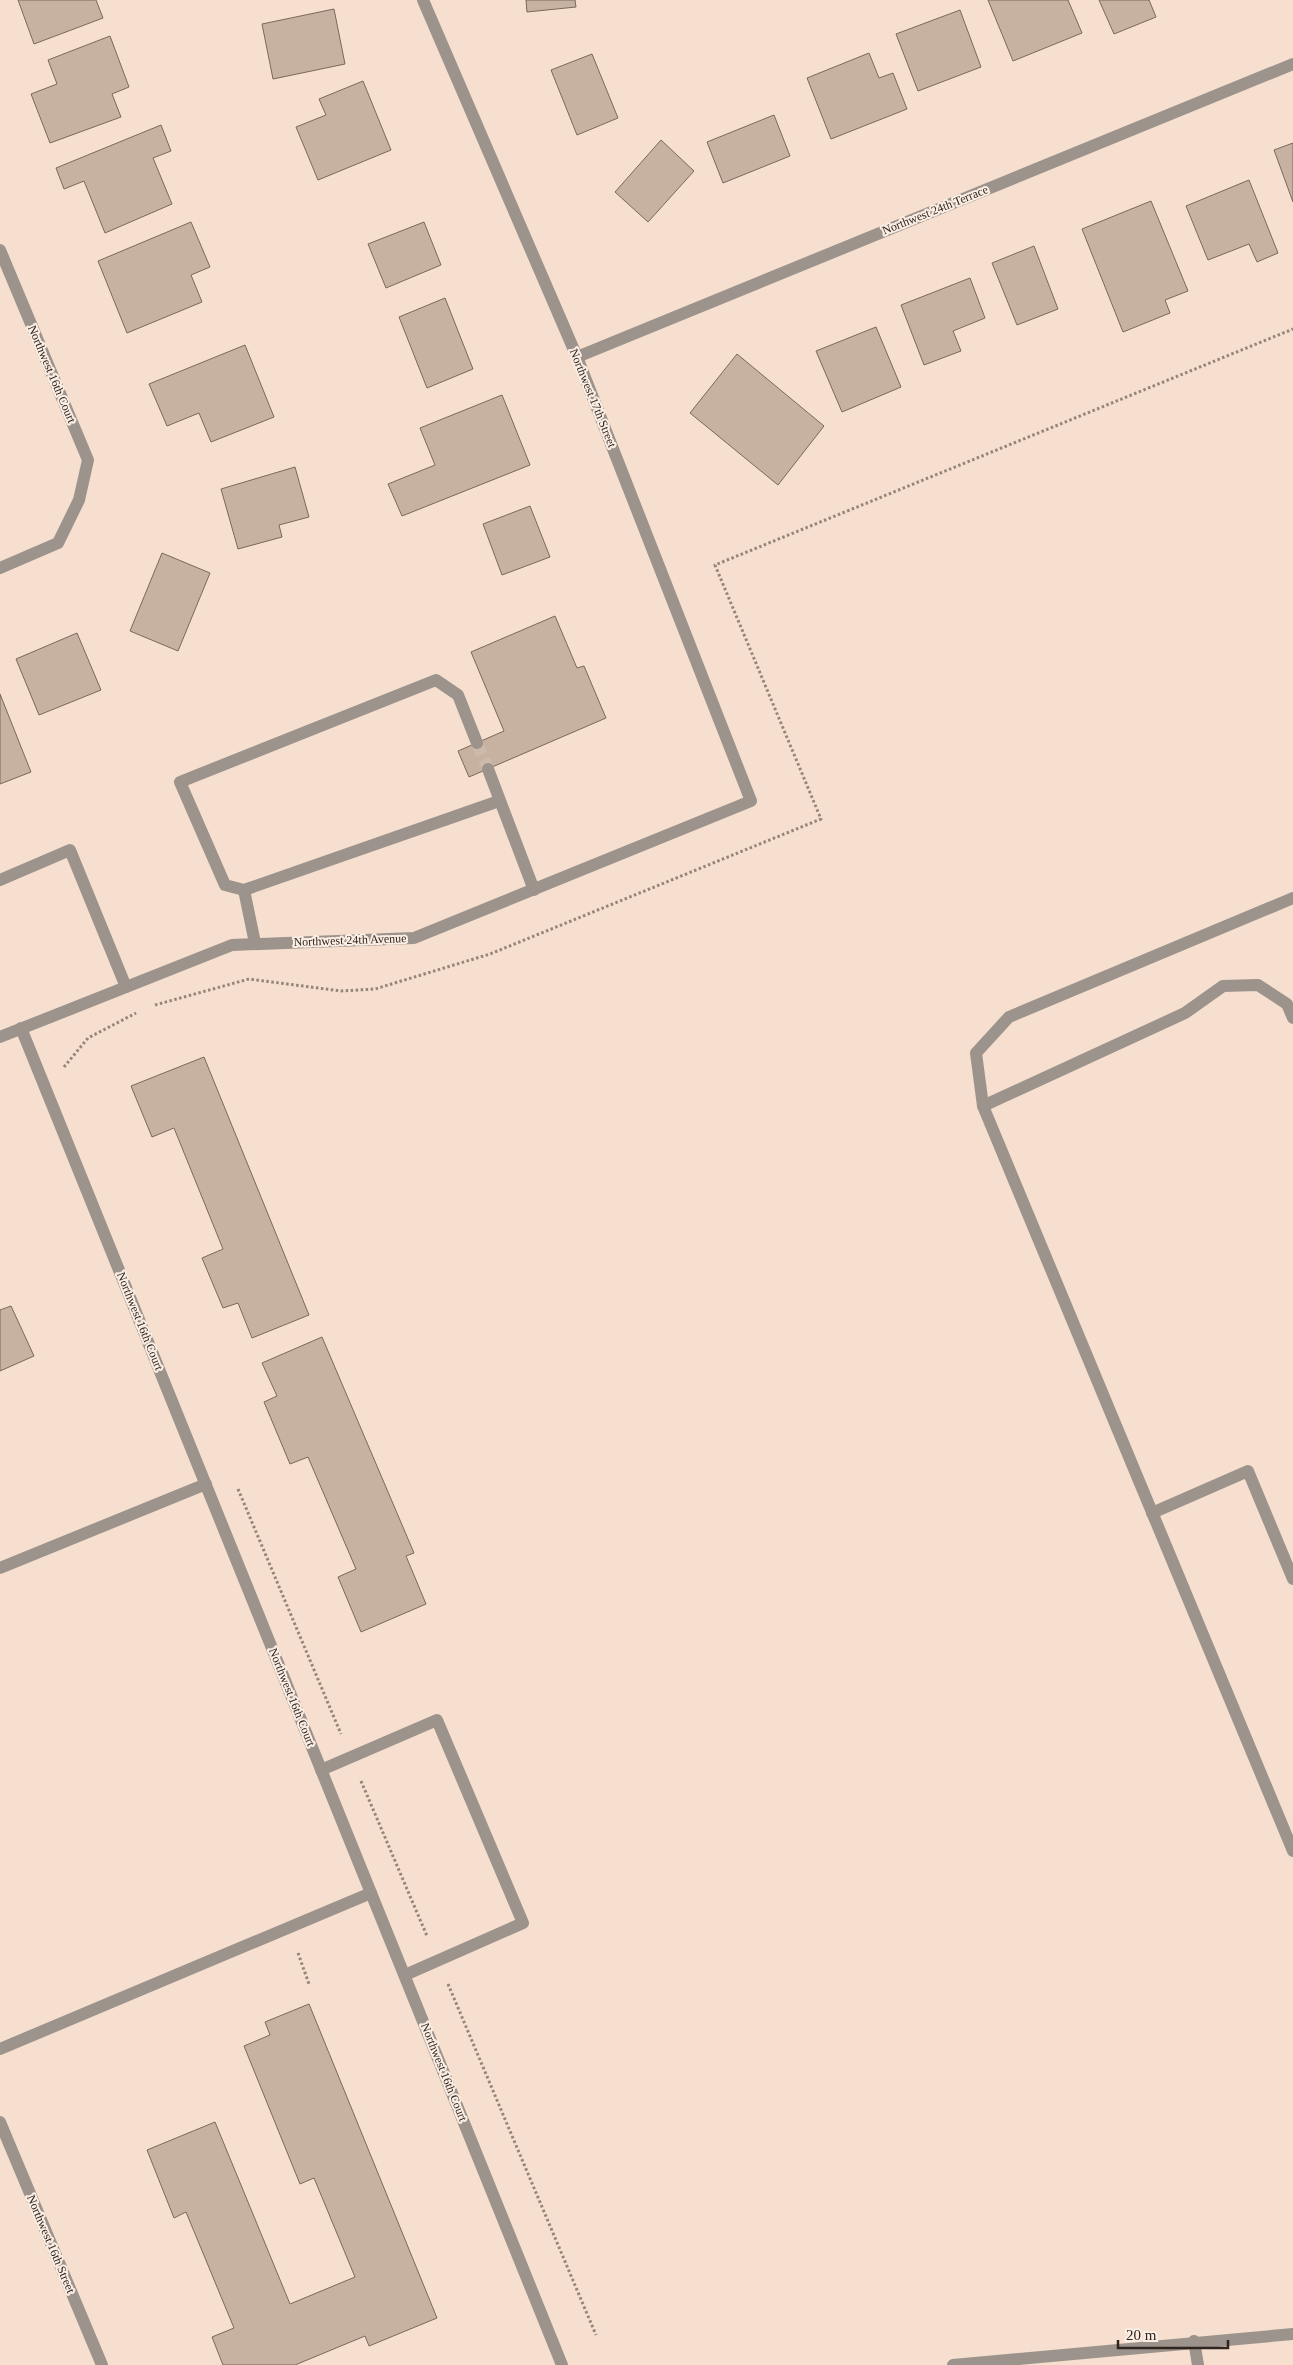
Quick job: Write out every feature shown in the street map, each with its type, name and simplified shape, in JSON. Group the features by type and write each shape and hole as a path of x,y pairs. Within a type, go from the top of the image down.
{"street":[{"name":"Northwest 17th Street","path":"423,0 577,356 751,801"},
{"name":"Northwest 24th Terrace","path":"577,356 1293,64"},
{"name":"Northwest 16th Court","path":"0,250 88,460 80,500 58,543 0,568"},
{"path":"477,742 458,695 436,680 180,782 225,885 244,890 499,801"},
{"path":"488,769 534,890"},
{"name":"Northwest 24th Avenue","path":"0,1037 232,945 414,938 751,801"},
{"path":"0,880 70,850 126,987"},
{"path":"244,890 255,943"},
{"path":"1293,898 1009,1017 976,1053 984,1106 1293,1851"},
{"path":"984,1106 1186,1013 1223,986 1258,985 1287,1004 1293,1018"},
{"name":"Northwest 16th Court","path":"21,1028 562,2365"},
{"path":"1152,1513 1248,1471 1293,1579"},
{"path":"0,1568 206,1484"},
{"path":"321,1770 438,1720 523,1923 404,1975"},
{"path":"0,2049 371,1893"},
{"name":"Northwest 16th Street","path":"0,2122 102,2365"},
{"path":"953,2365 1293,2334"},
{"path":"1194,2342 1198,2365"}],"path":[{"path":"146,1008 249,979 341,990 375,989 490,954 821,818 715,565 1293,330"},
{"path":"68,1075 64,1066 88,1038 138,1012"},
{"path":"237,1487 596,2336"},
{"path":"298,1953 309,1984"}],"building":[{"path":"18,0 96,0 103,18 34,44"},
{"path":"526,0 575,0 576,7 527,12"},
{"path":"988,0 1068,0 1082,33 1013,61"},
{"path":"1099,0 1149,0 1156,17 1114,34"},
{"path":"334,9 345,64 273,79 262,24"},
{"path":"960,10 981,67 918,91 896,34"},
{"path":"110,36 129,87 112,94 121,117 50,143 31,94 57,84 48,60"},
{"path":"869,53 879,78 893,73 907,109 831,139 807,78"},
{"path":"592,54 618,118 577,135 551,70"},
{"path":"363,81 391,150 318,180 296,127 326,115 319,99"},
{"path":"774,115 790,156 723,183 707,142"},
{"path":"161,125 171,151 153,158 172,204 105,233 84,181 64,189 56,168"},
{"path":"661,140 694,171 648,222 615,192"},
{"path":"1293,143 1293,202 1274,150"},
{"path":"1249,180 1278,253 1257,262 1249,244 1208,260 1186,206"},
{"path":"1151,201 1188,291 1165,300 1170,313 1123,332 1082,229"},
{"path":"191,222 210,267 191,275 202,302 127,333 98,261"},
{"path":"424,222 441,265 386,288 368,244"},
{"path":"1034,246 1058,309 1017,325 992,263"},
{"path":"970,278 985,318 953,331 961,351 924,365 901,305"},
{"path":"445,298 473,369 427,388 399,317"},
{"path":"876,327 901,387 842,412 816,351"},
{"path":"245,345 274,417 211,442 199,413 167,426 149,384"},
{"path":"737,354 824,426 778,485 690,413"},
{"path":"502,395 530,465 402,516 388,484 435,465 420,428"},
{"path":"295,467 309,517 279,525 282,537 238,549 221,489"},
{"path":"530,506 550,557 502,575 483,524"},
{"path":"162,553 210,573 178,651 130,631"},
{"path":"555,616 577,668 584,666 606,718 469,777 458,751 504,731 471,652"},
{"path":"77,633 101,690 39,715 16,659"},
{"path":"0,694 31,772 0,784"},
{"path":"204,1057 309,1315 252,1338 238,1303 223,1308 202,1258 223,1249 174,1128 152,1137 131,1086"},
{"path":"11,1306 34,1356 0,1371 0,1310"},
{"path":"322,1337 414,1553 406,1556 426,1604 361,1632 338,1577 356,1569 308,1457 290,1464 264,1402 277,1396 262,1363"},
{"path":"309,2004 437,2318 369,2346 365,2336 295,2365 223,2365 212,2337 234,2328 186,2212 174,2218 147,2150 215,2122 290,2304 355,2277 314,2178 300,2184 244,2046 270,2035 265,2022"}],"tunnel":[{"path":"477,743 488,769"}]}
